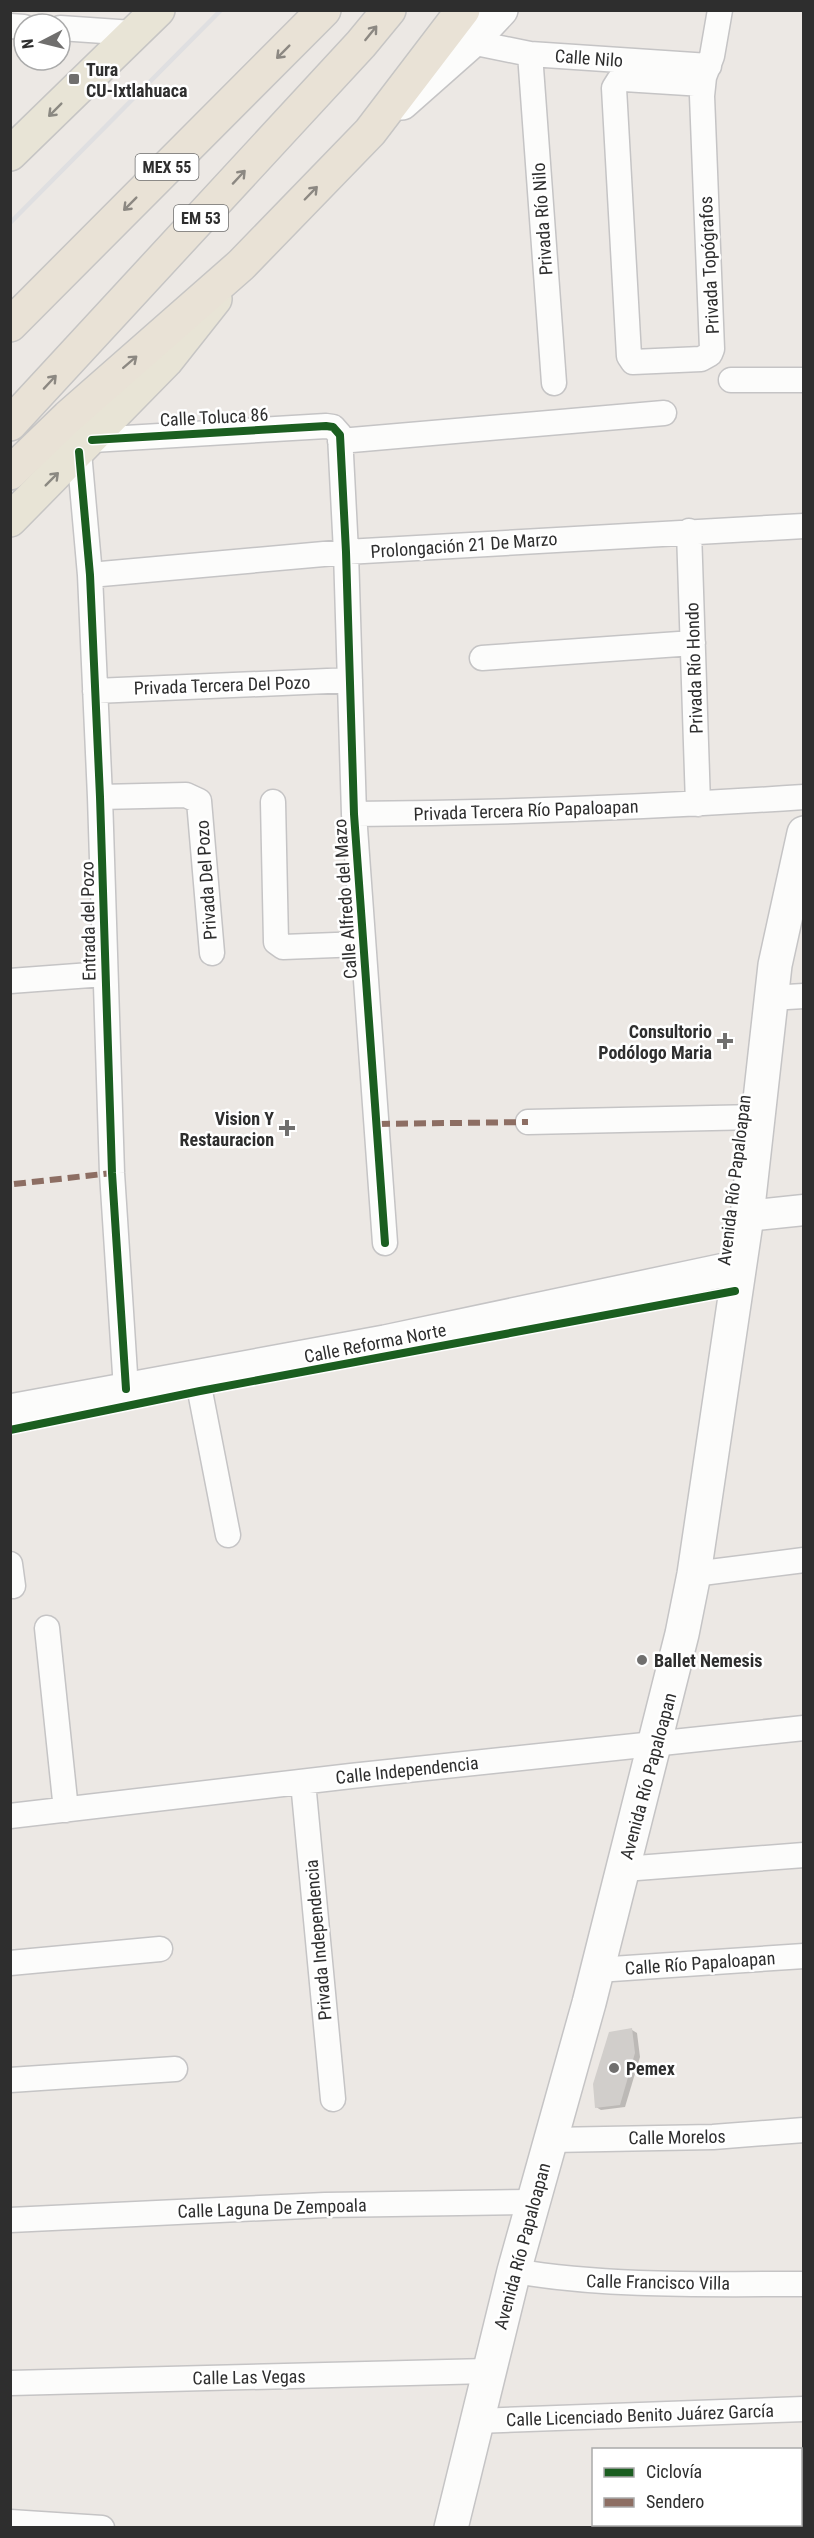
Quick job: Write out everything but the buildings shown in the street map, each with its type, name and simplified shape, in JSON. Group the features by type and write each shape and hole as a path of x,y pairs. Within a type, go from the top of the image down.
{"highway":[{"name":"MEX 55","path":"10,325 324,10"},
{"name":"EM 53","path":"10,424 361,45 389,10"},
{"path":"10,473 68,417 241,265 370,132 464,10"}],"main road":[{"path":"10,154 158,10"},
{"path":"370,132 471,42 501,10"},
{"path":"10,520 166,361 241,265"},
{"name":"Avenida Río Papaloapan","path":"451,2528 514,2271 597,1970 672,1683 694,1574 747,1216 770,998 782,925 803,841"},
{"name":"Calle Reforma Norte","path":"10,1411 385,1342 739,1267"}],"street":[{"path":"706,75 720,10"},
{"path":"72,29 133,33"},
{"name":"Calle Nilo","path":"471,42 530,54 706,75"},
{"name":"Privada Río Nilo","path":"530,54 554,383"},
{"name":"Privada Topógrafos","path":"706,75 712,349 710,354 700,359 633,362 629,356 614,88 619,80 624,79 706,75"},
{"path":"731,380 804,380"},
{"name":"Calle Toluca 86","path":"85,446 326,426 338,435 664,413"},
{"name":"Calle Alfredo del Mazo","path":"338,435 346,552 354,814 385,1243"},
{"name":"Entrada del Pozo","path":"85,446 100,797 112,1173 126,1389"},
{"name":"Prolongación 21 De Marzo","path":"90,575 346,552 804,526"},
{"name":"Privada Río Hondo","path":"689,531 698,804"},
{"path":"482,658 693,643"},
{"name":"Privada Tercera Del Pozo","path":"94,690 350,680"},
{"name":"Privada Del Pozo","path":"100,797 186,795 199,801 212,953"},
{"name":"Privada Tercera Río Papaloapan","path":"354,814 471,813 698,804 804,797"},
{"path":"273,802 276,942 284,947 362,944"},
{"path":"10,981 104,974"},
{"path":"770,998 804,996"},
{"path":"528,1122 758,1117"},
{"path":"747,1216 804,1210"},
{"path":"197,1376 228,1535"},
{"path":"694,1574 804,1560"},
{"path":"47,1628 66,1810"},
{"name":"Calle Independencia","path":"10,1816 804,1728"},
{"name":"Privada Independencia","path":"303,1782 333,2099"},
{"path":"624,1869 804,1855"},
{"path":"10,1963 160,1948"},
{"name":"Calle Río Papaloapan","path":"597,1970 804,1956"},
{"path":"10,2080 175,2069"},
{"name":"Calle Morelos","path":"550,2140 713,2136 804,2130"},
{"name":"Calle Laguna De Zempoala","path":"10,2220 315,2205 533,2202"},
{"name":"Calle Francisco Villa","path":"514,2271 624,2284 804,2284"},
{"name":"Calle Las Vegas","path":"10,2383 488,2371"},
{"name":"Calle Licenciado Benito Juárez García","path":"476,2421 804,2409"},
{"path":"10,2522 102,2528"}],"railway":[{"path":"10,223 221,10"}],"marked path":[{"path":"378,1124 528,1122"},
{"path":"14,1184 112,1173"}],"cycle path":[{"path":"92,440 326,426 333,427 340,435 354,814 385,1243"},
{"path":"79,452 90,575 100,797 112,1173 126,1389"},
{"path":"10,1430 200,1391 735,1291"}],"place":[{"name":"Tura CU-Ixtlahuaca","path":"74,79"},
{"name":"Consultorio Podólogo Maria","path":"725,1041"},
{"name":"Vision Y Restauracion","path":"287,1128"},
{"name":"Ballet Nemesis","path":"642,1660"},
{"name":"Pemex","path":"614,2068"}]}
